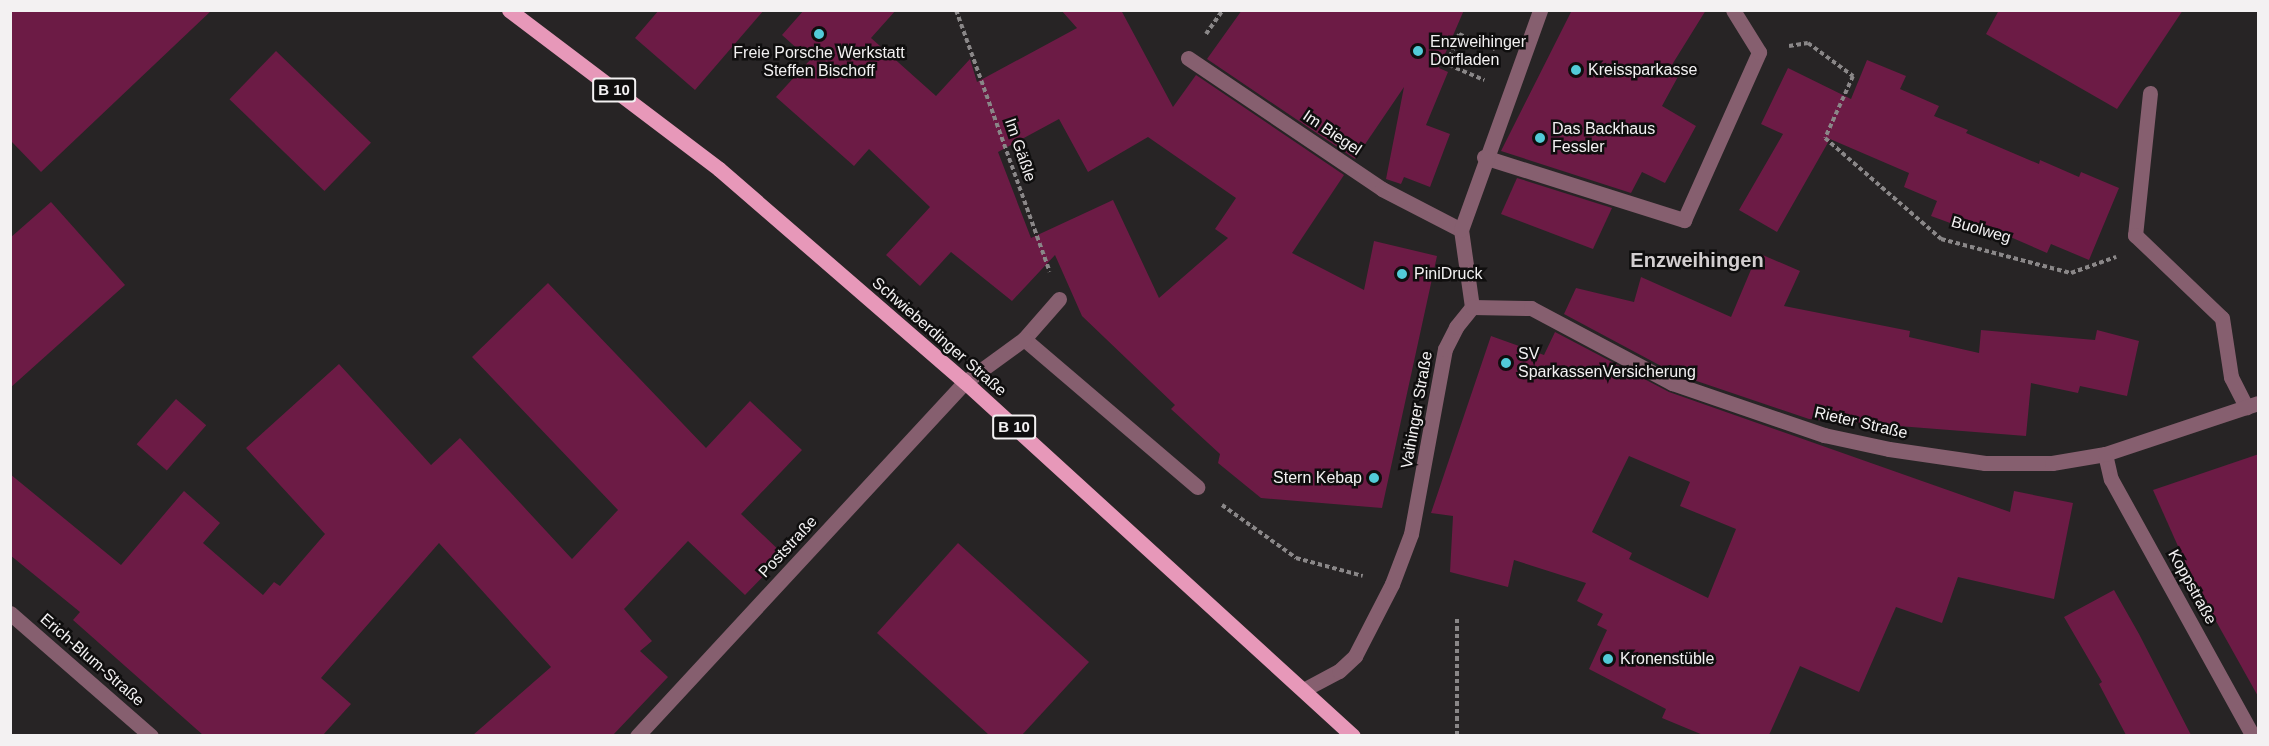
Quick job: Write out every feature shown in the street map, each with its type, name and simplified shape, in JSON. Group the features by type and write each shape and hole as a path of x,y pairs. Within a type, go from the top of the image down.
{"main road":[{"name":"Schwieberdinger Straße","path":"509,10 719,169 965,382 1353,735"}],"street":[{"path":"1473,307 1461,230 1484,157 1540,10"},
{"path":"1484,157 1684,220 1759,51 1733,10"},
{"name":"Im Biegel","path":"1188,58 1382,189 1461,230"},
{"path":"2150,93 2135,235 2144,247 2222,318 2231,376 2252,405"},
{"name":"Poststraße","path":"637,735 965,382 1024,339 1059,299"},
{"name":"Rieter Straße","path":"1473,307 1531,308 1672,383 1824,435 1889,449 1985,463 2052,463 2105,454 2252,405"},
{"name":"Vaihinger Straße","path":"1305,689 1339,671 1355,656 1392,584 1411,534 1445,349 1456,327 1473,307"},
{"path":"1024,339 1197,487"},
{"name":"Koppstraße","path":"2105,454 2111,479 2253,735"},
{"name":"Erich-Blum-Straße","path":"10,613 151,735"}],"path":[{"name":"Im Gäßle","path":"956,10 1059,299"},
{"path":"1455,67 1444,63 1459,34 1521,60"},
{"name":"Buolweg","path":"1759,51 1808,43 1853,76 1825,138 1941,239 2071,273 2144,247"},
{"path":"1197,487 1296,558 1392,584"},
{"path":"1457,617 1457,735"}],"building":[{"path":"10,10 212,10 41,172 10,140"},
{"path":"659,10 764,10 695,90 635,38"},
{"path":"804,10 896,10 871,38 936,96 970,59 977,82 1077,28 1061,10 1121,10 1173,107 1196,75 1344,175 1292,253 1364,290 1374,241 1437,256 1382,508 1261,498 1218,463 1220,454 1171,409 1175,405 1082,316 1055,255 1012,301 951,252 920,286 886,255 930,207 869,149 854,166 776,97 810,60 782,35","holes":["1059,119 1088,172 1148,137 1236,198 1215,229 1228,238 1159,298 1113,200 1031,238 998,152"]},
{"path":"1242,10 1464,10 1439,68 1448,72 1426,125 1450,134 1430,187 1404,177 1401,184 1386,179 1404,87 1355,159 1207,59"},
{"path":"1572,10 1706,10 1670,68 1680,73 1662,106 1696,126 1665,183 1642,172 1631,193 1501,151"},
{"path":"1999,10 2183,10 2117,109 1986,34"},
{"path":"276,51 371,143 324,191 229,99"},
{"path":"1867,60 1906,76 1900,89 1939,106 1934,116 1968,130 1966,133 2039,164 2040,160 2079,177 2081,172 2119,188 2089,260 2051,244 2047,253 2008,236 2005,243 1931,216 1937,201 1904,187 1909,173 1830,139 1777,232 1739,210 1783,134 1761,124 1788,68 1851,99"},
{"path":"1517,178 1612,208 1593,249 1501,214"},
{"path":"51,202 125,285 10,388 10,238"},
{"path":"1758,253 1800,271 1784,306 1910,331 1909,337 1979,353 1981,330 2095,340 2097,330 2139,341 2127,396 2080,386 2078,393 2031,383 2026,436 1809,419 1676,374 1564,314 1576,288 1634,302 1641,277 1731,317"},
{"path":"548,283 706,448 750,401 802,450 741,514 784,555 745,595 688,541 624,609 652,641 640,651 668,677 613,735 473,735 551,667 439,543 321,678 351,704 323,735 203,735 73,620 80,612 10,555 10,474 121,565 184,491 220,523 203,543 263,595 274,582 280,586 325,534 246,448 339,364 431,465 460,438 572,559 618,510 472,357"},
{"path":"1555,332 1669,392 2010,512 2014,491 2073,503 2054,599 1958,577 1942,623 1896,607 1859,692 1800,666 1769,735 1703,735 1662,718 1666,709 1589,669 1607,630 1597,625 1603,614 1577,601 1586,583 1514,560 1508,587 1450,572 1453,516 1431,513 1491,336 1544,355","holes":["1629,456 1690,482 1680,506 1736,529 1708,598 1629,559 1632,553 1592,532"]},
{"path":"176,399 206,425 167,471 137,444"},
{"path":"2259,454 2259,698 2193,580 2153,490"},
{"path":"958,543 1089,662 1022,735 989,735 877,633"},
{"path":"2114,590 2191,735 2126,735 2099,684 2102,682 2064,617"}],"place":[{"name":"Freie Porsche Werkstatt Steffen Bischoff","path":"819,34"},
{"name":"Enzweihinger Dorfladen","path":"1418,51"},
{"name":"Kreissparkasse","path":"1576,70"},
{"name":"Das Backhaus Fessler","path":"1540,138"},
{"name":"PiniDruck","path":"1402,274"},
{"name":"SV SparkassenVersicherung","path":"1506,363"},
{"name":"Stern Kebap","path":"1374,478"},
{"name":"Kronenstüble","path":"1608,659"}],"district":[{"name":"Enzweihingen","path":"1697,260"}]}
